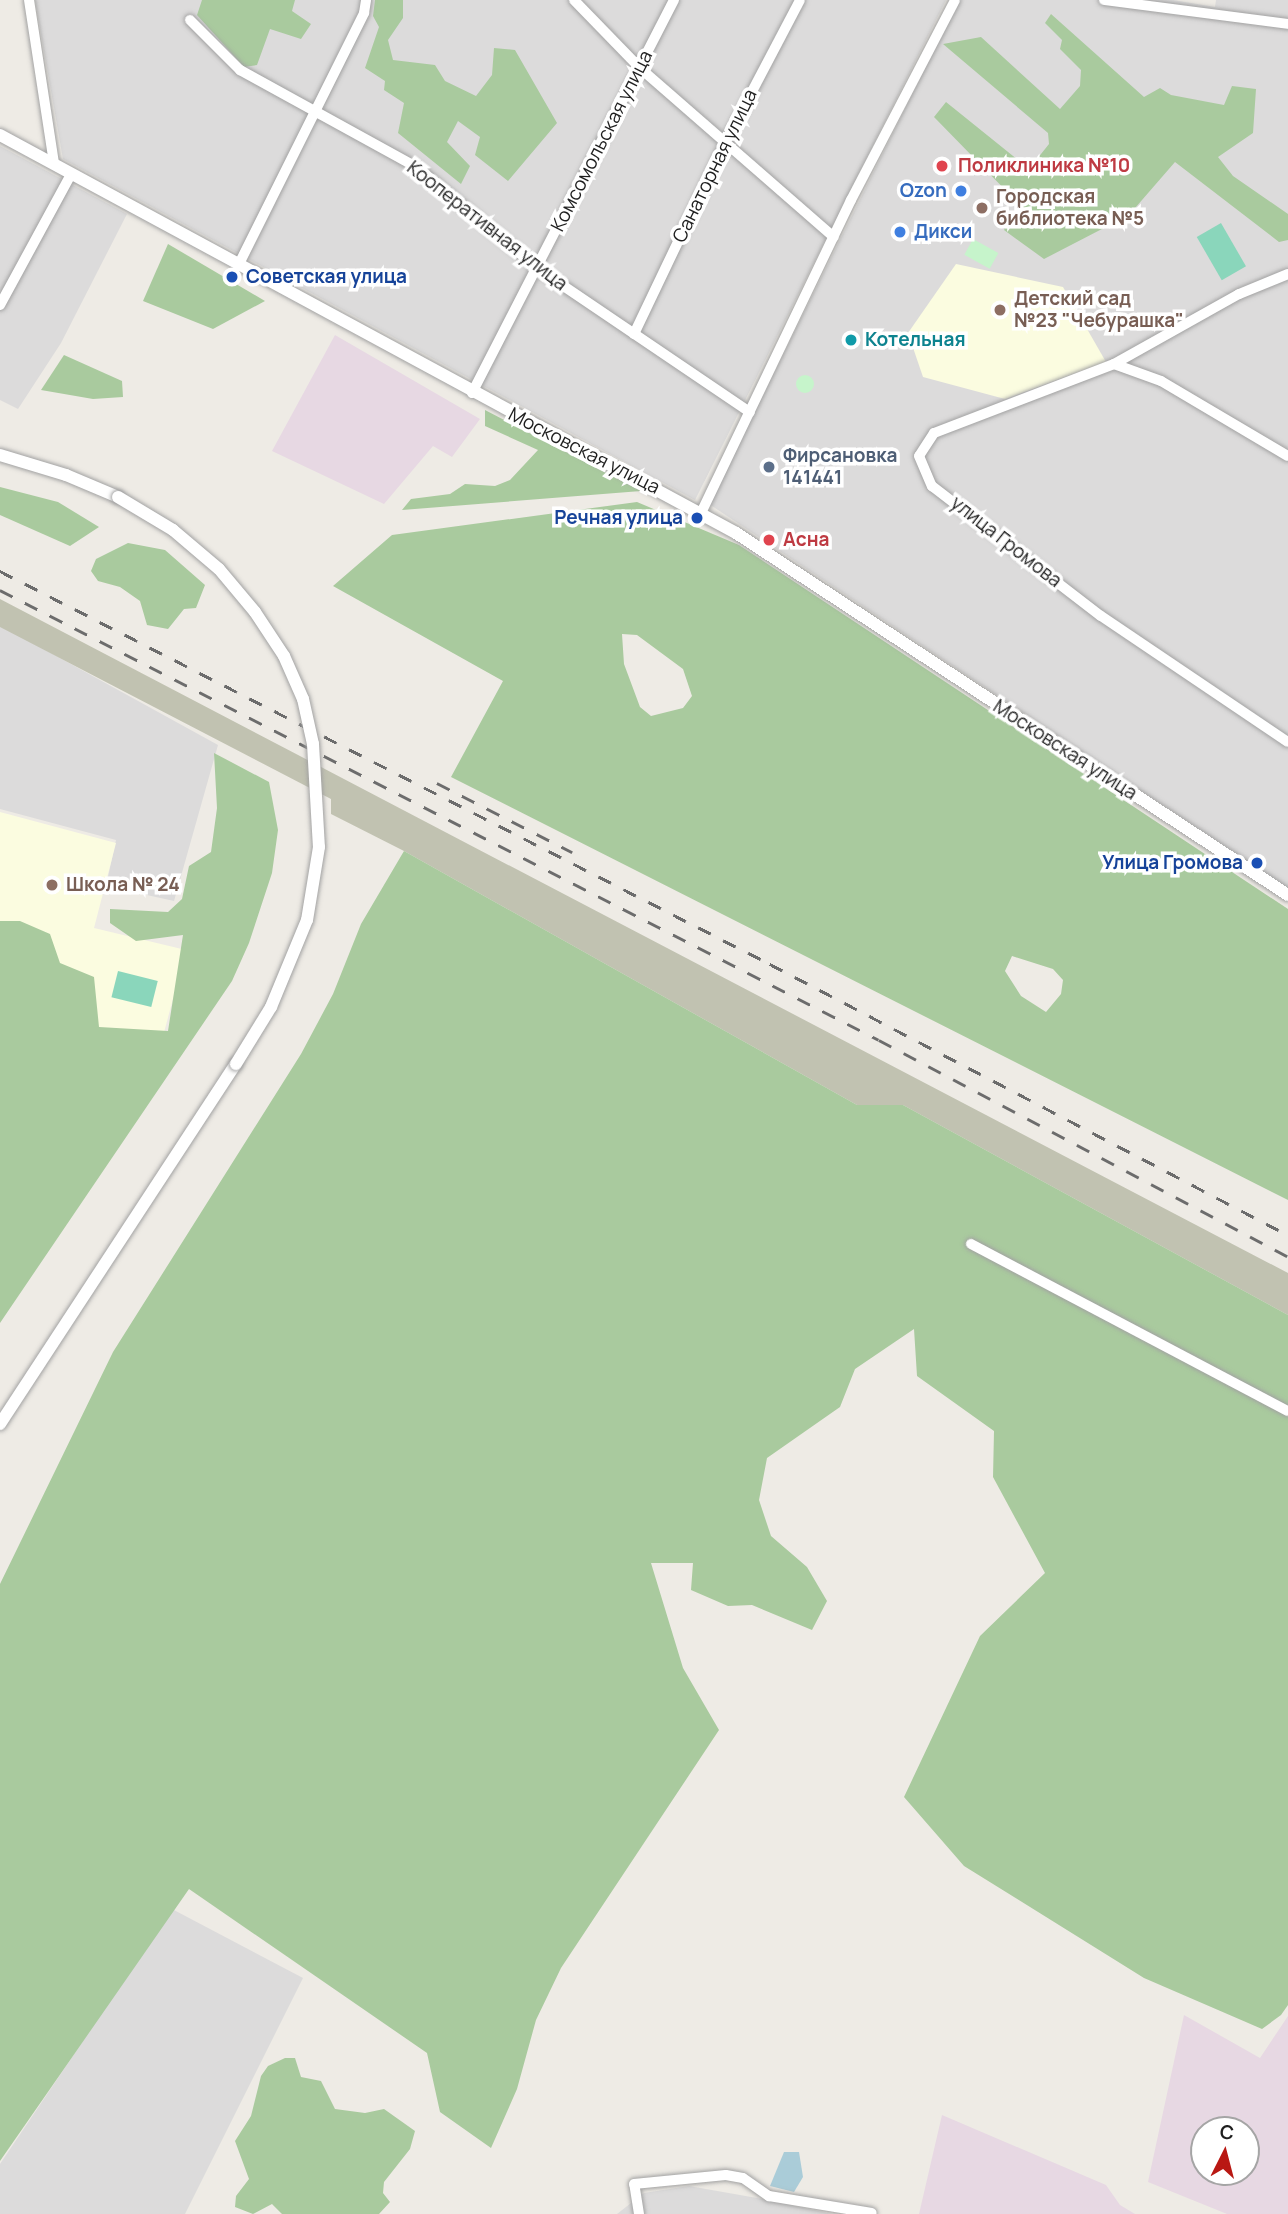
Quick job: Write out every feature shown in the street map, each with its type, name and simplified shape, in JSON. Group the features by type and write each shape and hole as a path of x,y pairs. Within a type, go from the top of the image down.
{"street":[{"path":"29,0 54,164"},
{"path":"238,266 315,115 364,13 366,0"},
{"path":"574,0 640,68 834,237"},
{"name":"Комсомольская улица","path":"472,393 674,0"},
{"name":"Санаторная улица","path":"634,334 725,143 800,0"},
{"path":"701,513 834,237 955,0"},
{"path":"1104,0 1288,24"},
{"name":"Кооперативная улица","path":"190,20 240,70 315,115 418,168 537,268 750,412"},
{"name":"Московская улица","path":"0,135 472,393 701,513 1288,895"},
{"path":"0,305 71,174"},
{"path":"1114,364 1239,294 1288,274"},
{"path":"1114,364 1161,381 1288,456"},
{"name":"улица Громова","path":"1114,364 934,433 919,456 932,486 1101,615 1288,742"},
{"path":"0,455 66,475 118,497 173,530 219,569 256,612 284,656 299,688 313,744 319,847 307,920 271,1007 0,1424"},
{"path":"971,1244 1288,1411"},
{"path":"639,2214 634,2184 726,2175 743,2178 769,2196 872,2213"}],"shaded area":[{"path":"35,0 946,0 695,500 63,159"},
{"path":"959,0 1173,0 1215,7 1216,0 1288,0 1288,888 709,504"},
{"path":"0,146 127,214 61,343 18,409 0,400"},
{"name":"Детский сад №23 \"Чебурашка\"","path":"956,264 1063,287 1106,362 1005,399 923,377 908,333"},
{"path":"335,335 480,419 452,457 433,446 384,504 272,451"},
{"path":"0,599 1288,1273 1288,1315 903,1105 857,1105 404,851 331,814 331,799 0,627"},
{"path":"0,625 218,745 174,901 106,886 116,840 0,809"},
{"name":"Школа № 24","path":"0,812 116,843 94,928 186,950 162,1040 0,1010"},
{"path":"172,1909 303,1978 185,2214 0,2214 0,2164"},
{"path":"1184,2015 1260,2058 1288,2016 1288,2214 1227,2214 1148,2182"},
{"path":"942,2115 1106,2185 1120,2205 1135,2214 919,2214"},
{"path":"689,2186 831,2214 617,2214 644,2193"}],"green space":[{"path":"202,0 295,0 292,11 311,24 301,39 270,29 257,65 244,67 197,15"},
{"path":"375,0 403,0 403,18 388,40 393,60 435,65 445,81 476,96 492,75 494,48 515,50 557,123 508,181 475,155 480,137 458,121 447,142 470,166 461,184 398,133 404,103 384,90 385,81 365,68 379,27 373,16"},
{"path":"1051,14 1144,97 1160,88 1171,95 1224,105 1232,86 1256,89 1253,133 1218,157 1233,176 1288,214 1288,240 1279,242 1175,162 1129,215 1044,259 1004,230 1020,205 934,117 946,102 1029,169 1049,144 1048,133 943,44 981,37 1060,109 1080,86 1081,70 1060,49 1062,40 1045,23"},
{"path":"1221,223 1246,266 1222,280 1197,237"},
{"path":"973,239 998,253 990,269 964,255"},
{"path":"168,244 265,301 213,329 143,301"},
{"path":"64,355 122,381 123,397 93,399 41,390"},
{"path":"805,375 811,378 814,384 811,390 805,393 799,390 796,384 799,378"},
{"path":"485,410 641,491 402,510 411,499 450,494 465,484 495,486 510,480 538,450 485,426"},
{"path":"0,487 58,502 99,527 70,546 0,515"},
{"path":"637,502 739,545 1288,909 1288,1200 451,777 503,681 333,586 392,535","holes":["622,634 637,635 683,669 692,696 683,708 651,716 640,707 624,664","1012,956 1053,969 1063,980 1061,994 1046,1012 1021,996 1005,971"]},
{"path":"128,543 165,550 205,585 196,608 184,609 168,629 147,625 140,601 120,587 98,581 91,571 96,559"},
{"path":"214,753 269,782 278,830 272,873 249,943 232,981 0,1323 0,921 20,921 50,934 60,963 94,977 99,1027 168,1031 183,935 136,941 110,923 110,909 168,912 182,899 189,866 211,852 217,808"},
{"path":"404,851 857,1105 903,1105 1288,1315 1288,2005 1281,2015 1262,2029 1144,1978 964,1866 904,1797 980,1636 1045,1573 993,1477 994,1431 917,1376 914,1329 855,1369 840,1407 767,1458 759,1500 771,1536 807,1567 827,1601 812,1630 752,1605 728,1606 691,1590 693,1563 651,1563 683,1668 719,1730 561,1968 536,2020 517,2089 491,2148 440,2112 427,2053 189,1889 0,2161 0,1584 113,1352 301,1054 333,994 361,924"},
{"path":"118,971 158,981 151,1007 111,997"},
{"path":"285,2058 295,2058 301,2077 321,2081 335,2109 365,2113 384,2109 415,2131 410,2149 384,2182 383,2193 390,2202 379,2214 282,2214 272,2204 253,2214 235,2207 236,2196 249,2179 235,2141 251,2116 261,2076 268,2066"}],"water":[{"path":"784,2152 799,2152 803,2177 794,2192 770,2186"}],"railway":[{"path":"0,571 770,964 1288,1235"},
{"path":"0,590 879,1040 1288,1257"},
{"path":"437,783 572,852"}],"place":[{"name":"Поликлиника №10","path":"942,166"},
{"name":"Ozon","path":"961,191"},
{"name":"Городская библиотека №5","path":"982,208"},
{"name":"Дикси","path":"900,232"},
{"name":"Советская улица","path":"232,277"},
{"name":"Детский сад №23 \"Чебурашка\"","path":"1000,310"},
{"name":"Котельная","path":"851,340"},
{"name":"Фирсановка 141441","path":"769,467"},
{"name":"Речная улица","path":"697,518"},
{"name":"Асна","path":"769,540"},
{"name":"Улица Громова","path":"1257,863"},
{"name":"Школа № 24","path":"52,885"}]}
